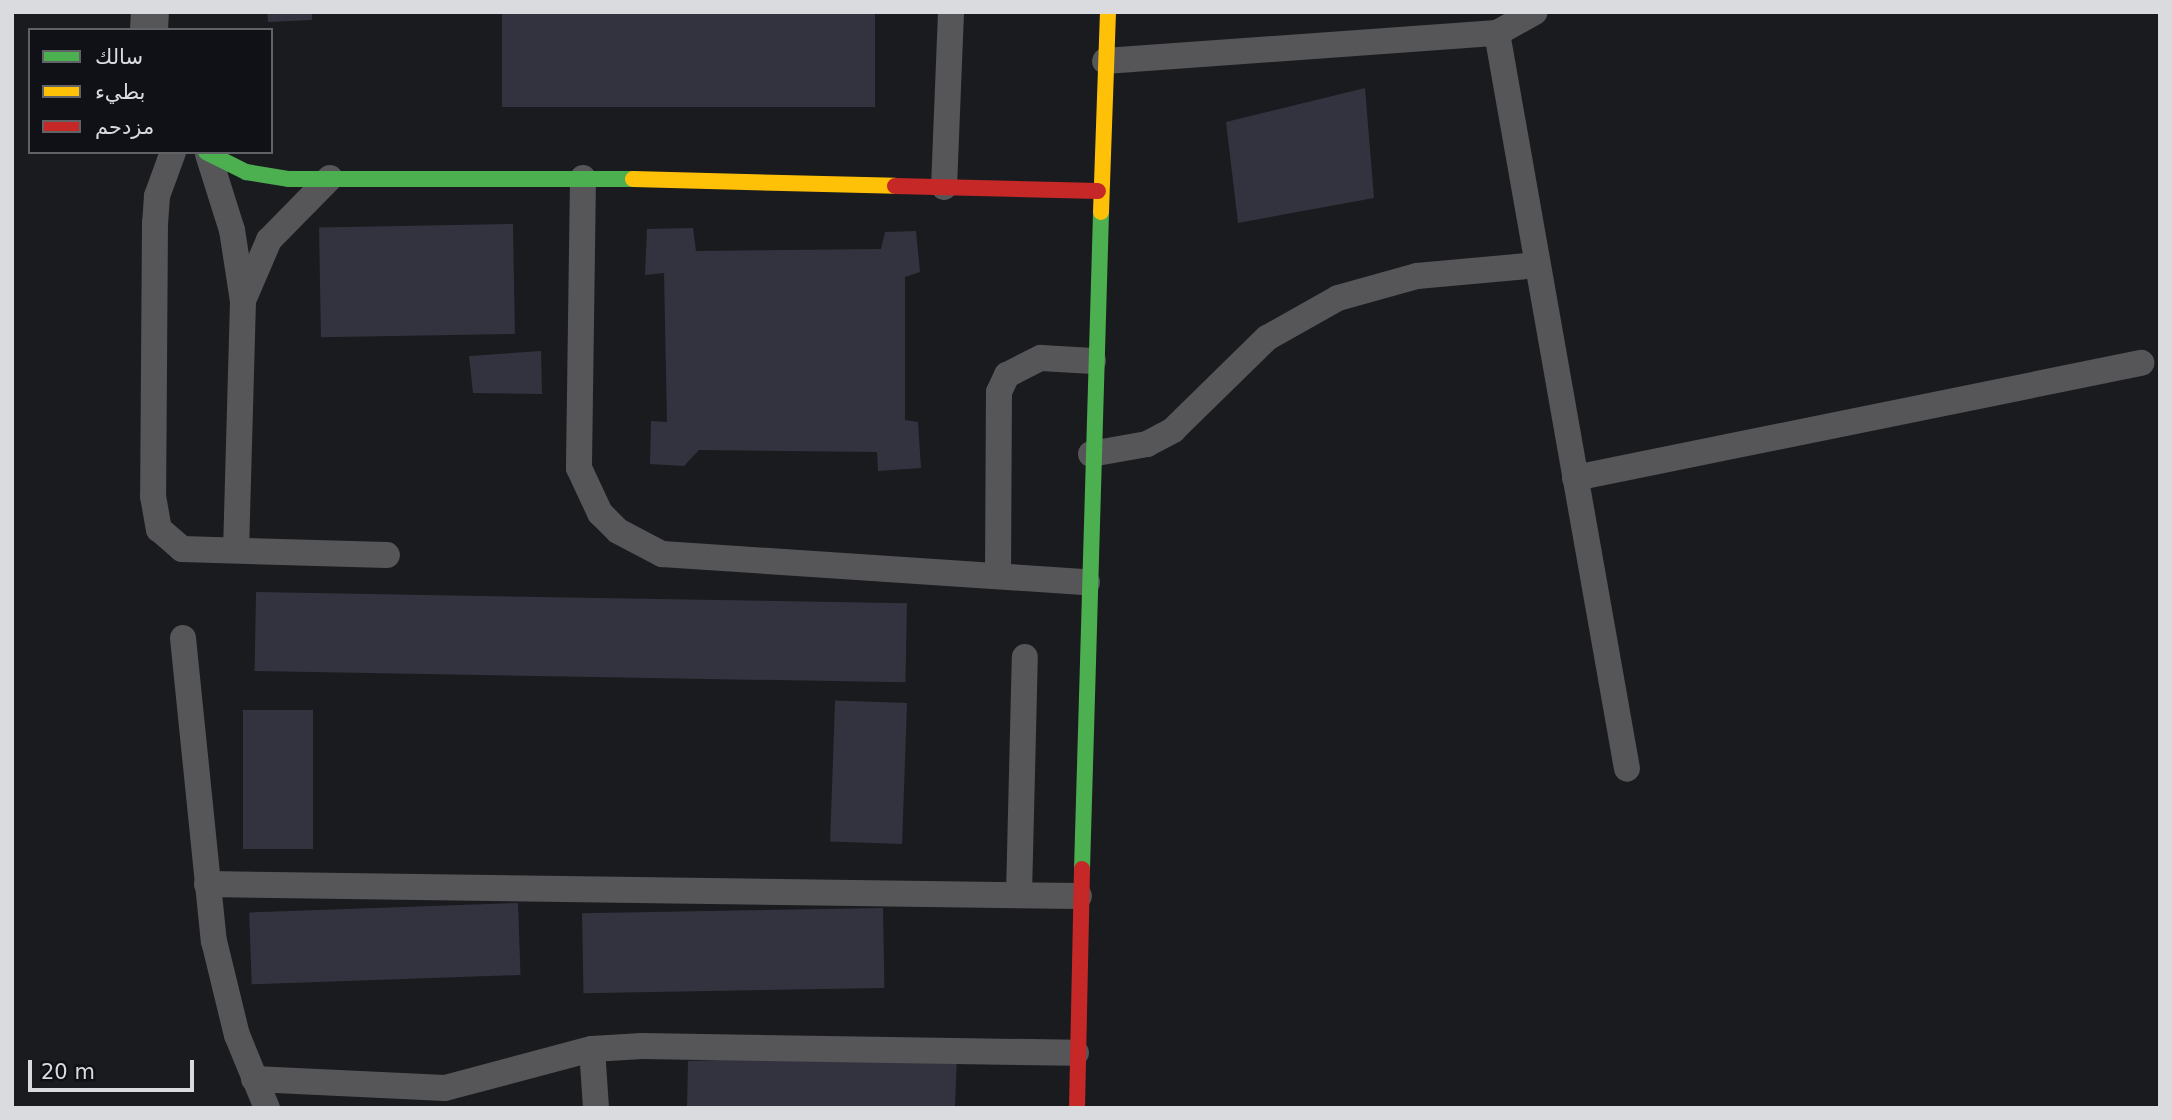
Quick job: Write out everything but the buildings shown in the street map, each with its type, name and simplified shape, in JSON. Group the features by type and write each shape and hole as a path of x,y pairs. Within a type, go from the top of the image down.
{"street":[{"path":"1077,1108 1079,896 1093,361 1098,191 1108,12"},
{"path":"209,154 246,172 330,178 583,178 1098,191"}],"lane":[{"path":"944,187 951,12"},
{"path":"1105,61 1497,33 1535,12"},
{"path":"1497,33 1627,769"},
{"path":"172,154 157,196 155,514 167,541 182,549 387,555"},
{"path":"207,154 232,230 243,302 236,551"},
{"path":"243,302 269,240 330,178"},
{"path":"583,178 579,468 600,513 618,531 662,554 1087,582"},
{"path":"1091,454 1147,444 1172,430 1267,338 1338,298 1417,276 1537,265"},
{"path":"998,576 999,392 1007,375 1041,358 1093,361"},
{"path":"1575,478 2141,363"},
{"path":"183,638 207,884 223,988 254,1079 267,1108"},
{"path":"1019,895 1025,657"},
{"path":"207,884 1079,896"},
{"path":"254,1079 444,1087 592,1049 1076,1053"},
{"path":"592,1049 596,1108"}],"traffic: fast":[{"path":"210,154 246,172 289,179 633,179"},
{"path":"1082,869 1101,212"}],"traffic: slow":[{"path":"1101,212 1108,12"},
{"path":"633,179 895,186"}],"traffic: jam":[{"path":"895,186 1098,191"},
{"path":"1077,1108 1082,869"}]}
